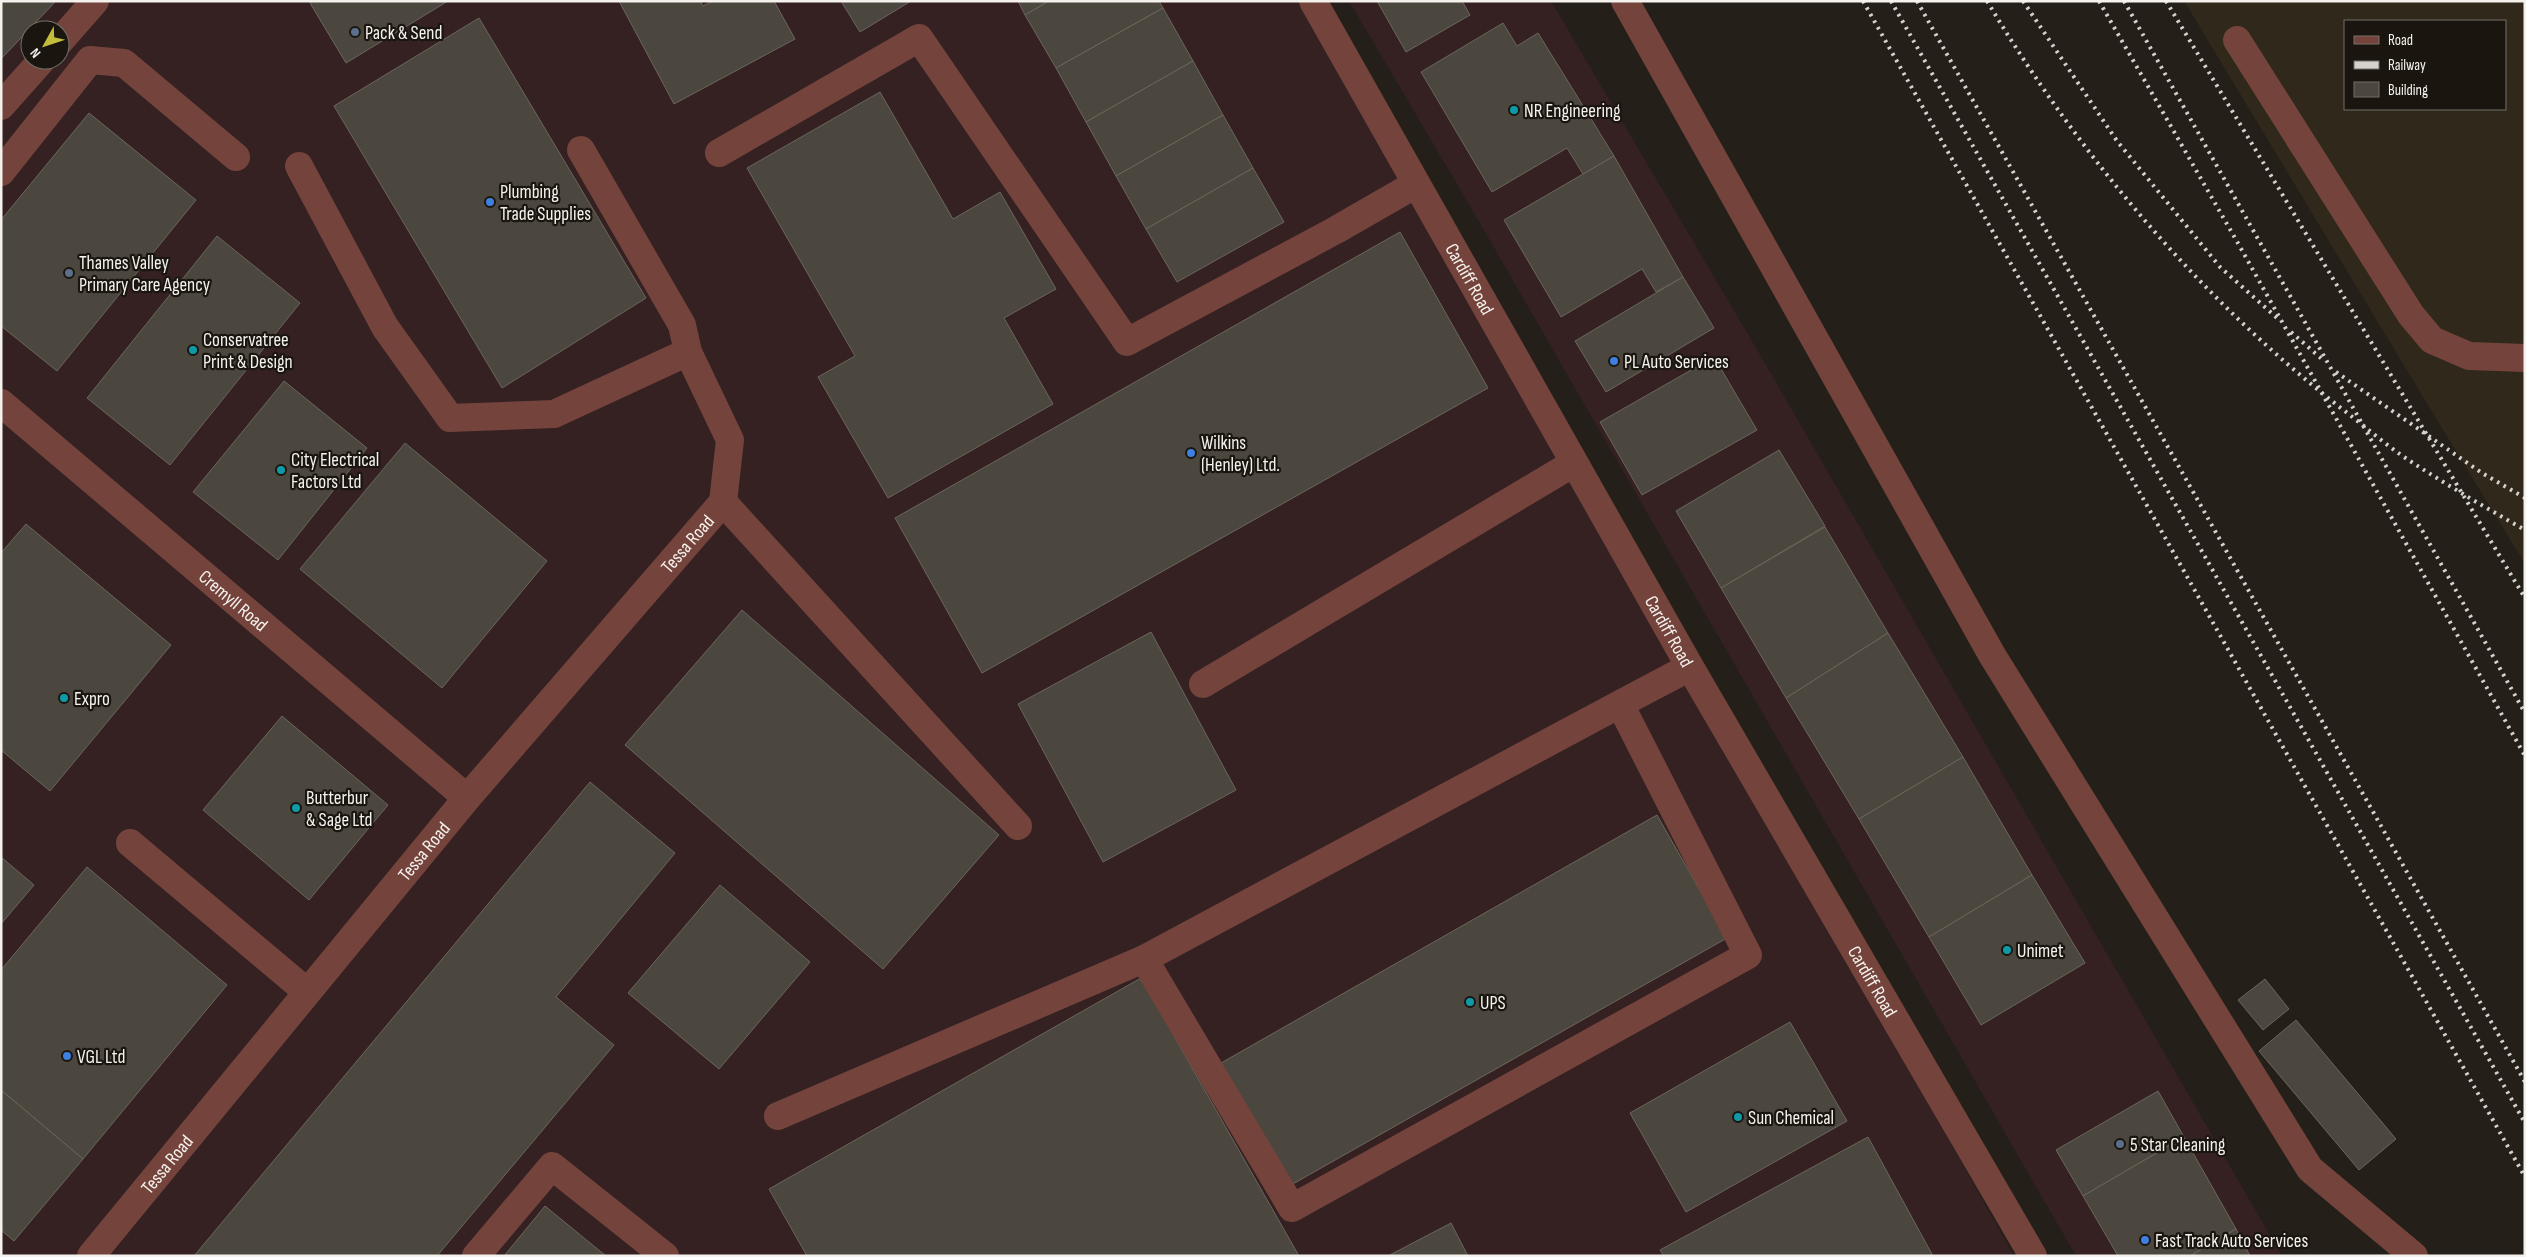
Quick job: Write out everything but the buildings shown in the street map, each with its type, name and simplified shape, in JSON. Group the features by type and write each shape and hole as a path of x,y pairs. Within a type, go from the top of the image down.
{"street":[{"path":"70,29 96,1"},
{"name":"Cardiff Road","path":"1313,1 1690,667 2033,1256"},
{"path":"1626,1 1992,655 2310,1169 2414,1256"},
{"path":"720,153 919,38 1127,342 1336,230 1416,184"},
{"path":"2237,40 2411,315 2432,340 2469,356 2525,358"},
{"path":"1,172 90,60 124,63 236,157"},
{"path":"1,106 33,70"},
{"path":"299,166 385,327 450,418 554,414 688,352 682,325 581,150"},
{"name":"Tessa Road","path":"91,1256 306,991 467,798 723,502 730,440 688,352"},
{"name":"Cremyll Road","path":"1,403 467,798"},
{"path":"1203,684 1574,463"},
{"path":"723,502 1018,826"},
{"path":"778,1116 1144,959 1690,667"},
{"path":"1144,959 1292,1208 1748,955 1620,704"},
{"path":"130,843 306,991"},
{"path":"476,1256 552,1166 665,1256"}],"shaded area":[{"path":"1,1 1311,1 2014,1256 1,1256"},
{"path":"1349,1 1551,1 1752,341 2282,1256 2076,1256 1474,213"},
{"path":"2184,1 2525,1 2525,564 2420,392"}],"railway":[{"path":"1863,1 2525,1177"},
{"path":"1891,1 2525,1123"},
{"path":"1917,1 2525,1082"},
{"path":"1987,1 2023,59 2062,116 2104,171 2193,274 2242,323 2293,369 2393,449 2452,488 2525,530"},
{"path":"2023,1 2117,141 2220,267 2277,318"},
{"path":"2099,1 2239,245 2525,756"},
{"path":"2124,1 2525,713"},
{"path":"2166,1 2525,598"},
{"path":"2291,332 2323,360"},
{"path":"2336,372 2482,473 2525,498"}],"place":[{"name":"Pack & Send","path":"355,32"},
{"name":"NR Engineering","path":"1514,110"},
{"name":"Plumbing Trade Supplies","path":"490,202"},
{"name":"Thames Valley Primary Care Agency","path":"69,273"},
{"name":"Conservatree Print & Design","path":"193,350"},
{"name":"PL Auto Services","path":"1614,361"},
{"name":"Wilkins (Henley) Ltd.","path":"1191,453"},
{"name":"City Electrical Factors Ltd","path":"281,470"},
{"name":"Expro","path":"64,698"},
{"name":"Butterbur & Sage Ltd","path":"296,808"},
{"name":"Unimet","path":"2007,950"},
{"name":"UPS","path":"1470,1002"},
{"name":"VGL Ltd","path":"67,1056"},
{"name":"Sun Chemical","path":"1738,1117"},
{"name":"5 Star Cleaning","path":"2120,1144"},
{"name":"Fast Track Auto Services","path":"2145,1240"}]}
